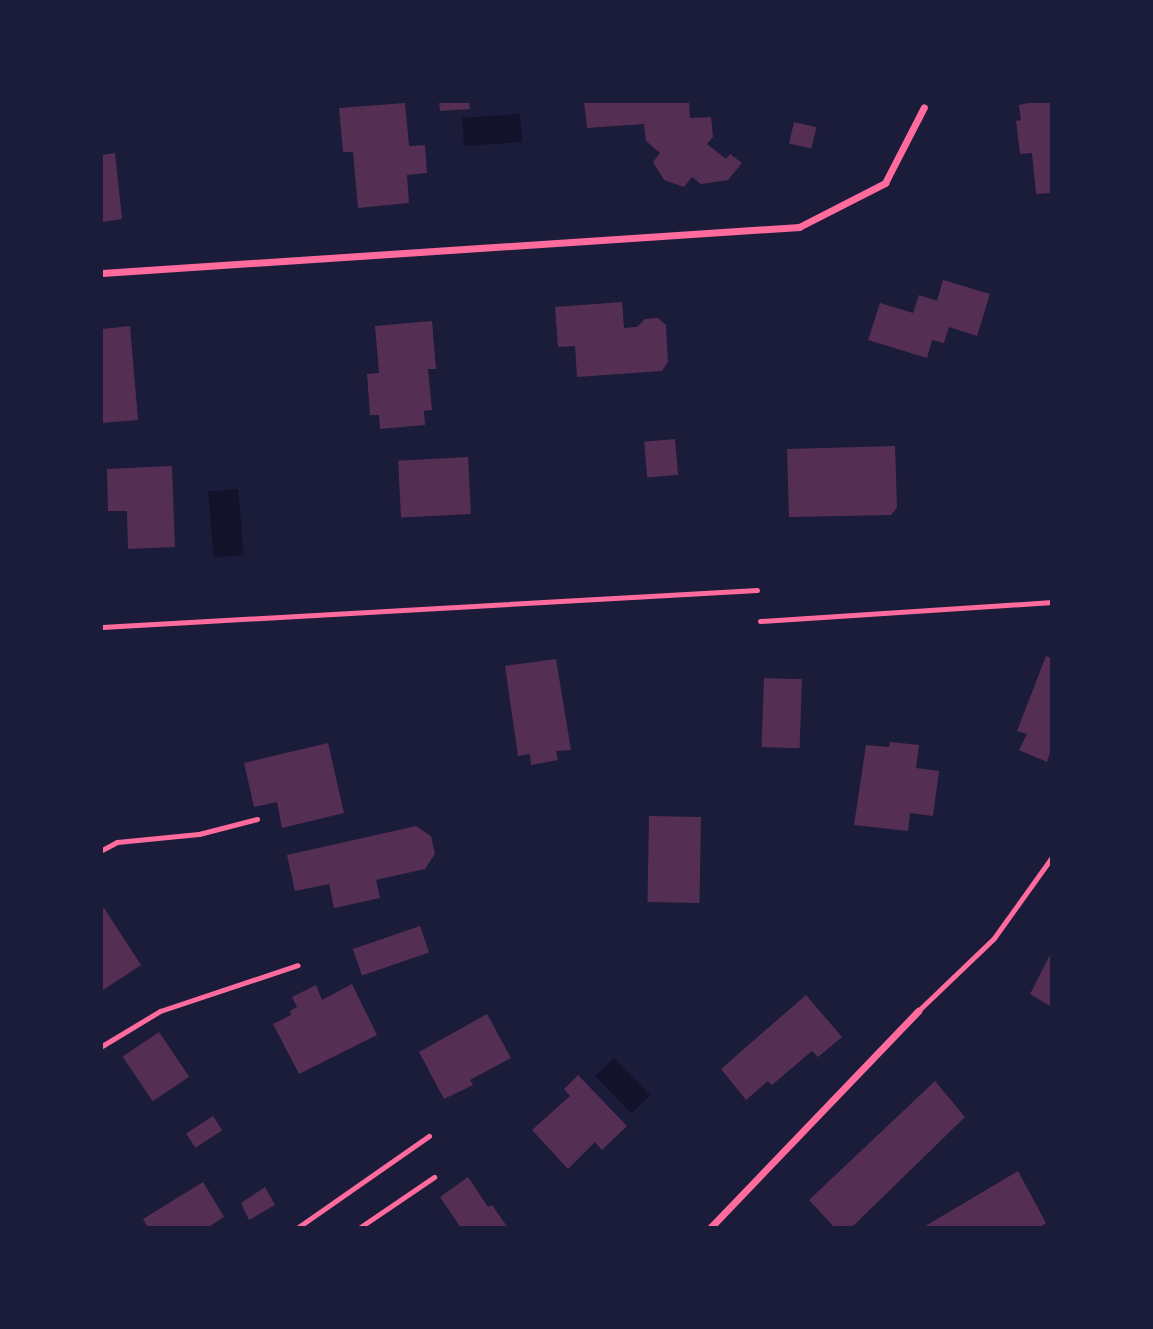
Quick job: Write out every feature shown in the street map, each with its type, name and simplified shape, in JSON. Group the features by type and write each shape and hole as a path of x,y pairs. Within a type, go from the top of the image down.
{"street":[{"path":"102,273 799,228 885,183 924,107"},
{"path":"710,1227 918,1011"}],"lane":[{"path":"102,627 757,590"},
{"path":"760,621 1052,602"},
{"path":"102,850 117,842 199,834 257,819"},
{"path":"918,1011 994,938 1052,857"},
{"path":"102,1046 160,1011 298,965"},
{"path":"297,1227 429,1136"},
{"path":"359,1227 435,1177"}],"shaded area":[{"path":"520,114 522,142 464,146 462,118"},
{"path":"238,489 244,555 214,557 208,492"},
{"path":"614,1058 650,1095 631,1113 595,1076"}],"building":[{"path":"439,102 469,102 470,109 440,111"},
{"path":"584,102 689,102 690,118 711,117 713,137 707,144 726,159 730,154 742,163 728,180 701,184 692,177 684,187 664,180 653,162 660,153 646,141 644,124 587,128"},
{"path":"1051,102 1051,193 1036,194 1032,153 1020,154 1016,121 1021,120 1019,105"},
{"path":"405,103 409,146 425,145 427,173 407,175 409,203 358,208 353,152 343,152 339,108"},
{"path":"794,122 816,127 811,149 789,143"},
{"path":"115,153 122,219 102,222 102,155"},
{"path":"943,280 990,294 977,336 949,327 944,343 932,340 927,358 868,340 880,303 913,313 919,295 937,301"},
{"path":"622,302 624,328 637,327 645,319 658,318 666,325 668,362 662,371 577,377 575,346 558,347 555,307"},
{"path":"432,321 436,369 428,369 432,410 424,411 425,425 380,429 379,415 370,415 367,374 379,373 375,326"},
{"path":"130,326 138,420 102,423 102,329"},
{"path":"675,439 678,475 647,478 644,442"},
{"path":"895,446 897,508 891,515 789,517 787,449"},
{"path":"468,457 471,514 401,518 398,461"},
{"path":"172,466 175,547 128,549 127,511 108,511 107,469"},
{"path":"1046,656 1051,658 1051,749 1047,762 1019,750 1027,734 1017,731"},
{"path":"556,659 571,750 556,751 558,760 531,765 530,754 518,756 505,666"},
{"path":"764,678 802,679 800,748 762,747"},
{"path":"890,742 919,745 916,768 939,771 933,816 910,813 908,831 854,825 866,745 889,747"},
{"path":"328,743 344,813 282,828 277,802 254,807 244,763"},
{"path":"649,816 701,817 699,903 647,902"},
{"path":"416,826 431,836 435,854 425,869 376,880 380,898 334,908 329,884 295,891 287,855"},
{"path":"104,908 141,965 103,990 102,910"},
{"path":"420,926 429,952 362,976 353,949"},
{"path":"1051,953 1051,1004 1050,1006 1030,994"},
{"path":"352,984 377,1035 299,1074 273,1024 291,1015 290,1011 297,1007 292,997 316,985 322,1000"},
{"path":"806,995 842,1037 818,1057 812,1051 772,1085 768,1081 746,1100 721,1069"},
{"path":"487,1014 511,1058 470,1080 473,1085 444,1099 419,1052"},
{"path":"159,1032 189,1077 153,1101 123,1057"},
{"path":"578,1075 627,1126 602,1150 595,1142 568,1169 532,1130 570,1096 564,1089"},
{"path":"935,1081 965,1117 851,1228 835,1228 809,1200"},
{"path":"213,1116 222,1130 195,1148 186,1133"},
{"path":"1018,1171 1046,1223 1038,1228 922,1228"},
{"path":"468,1177 488,1207 492,1205 508,1228 461,1228 440,1197"},
{"path":"203,1182 224,1217 207,1228 148,1228 143,1219"},
{"path":"265,1187 275,1205 249,1220 241,1203"}]}
